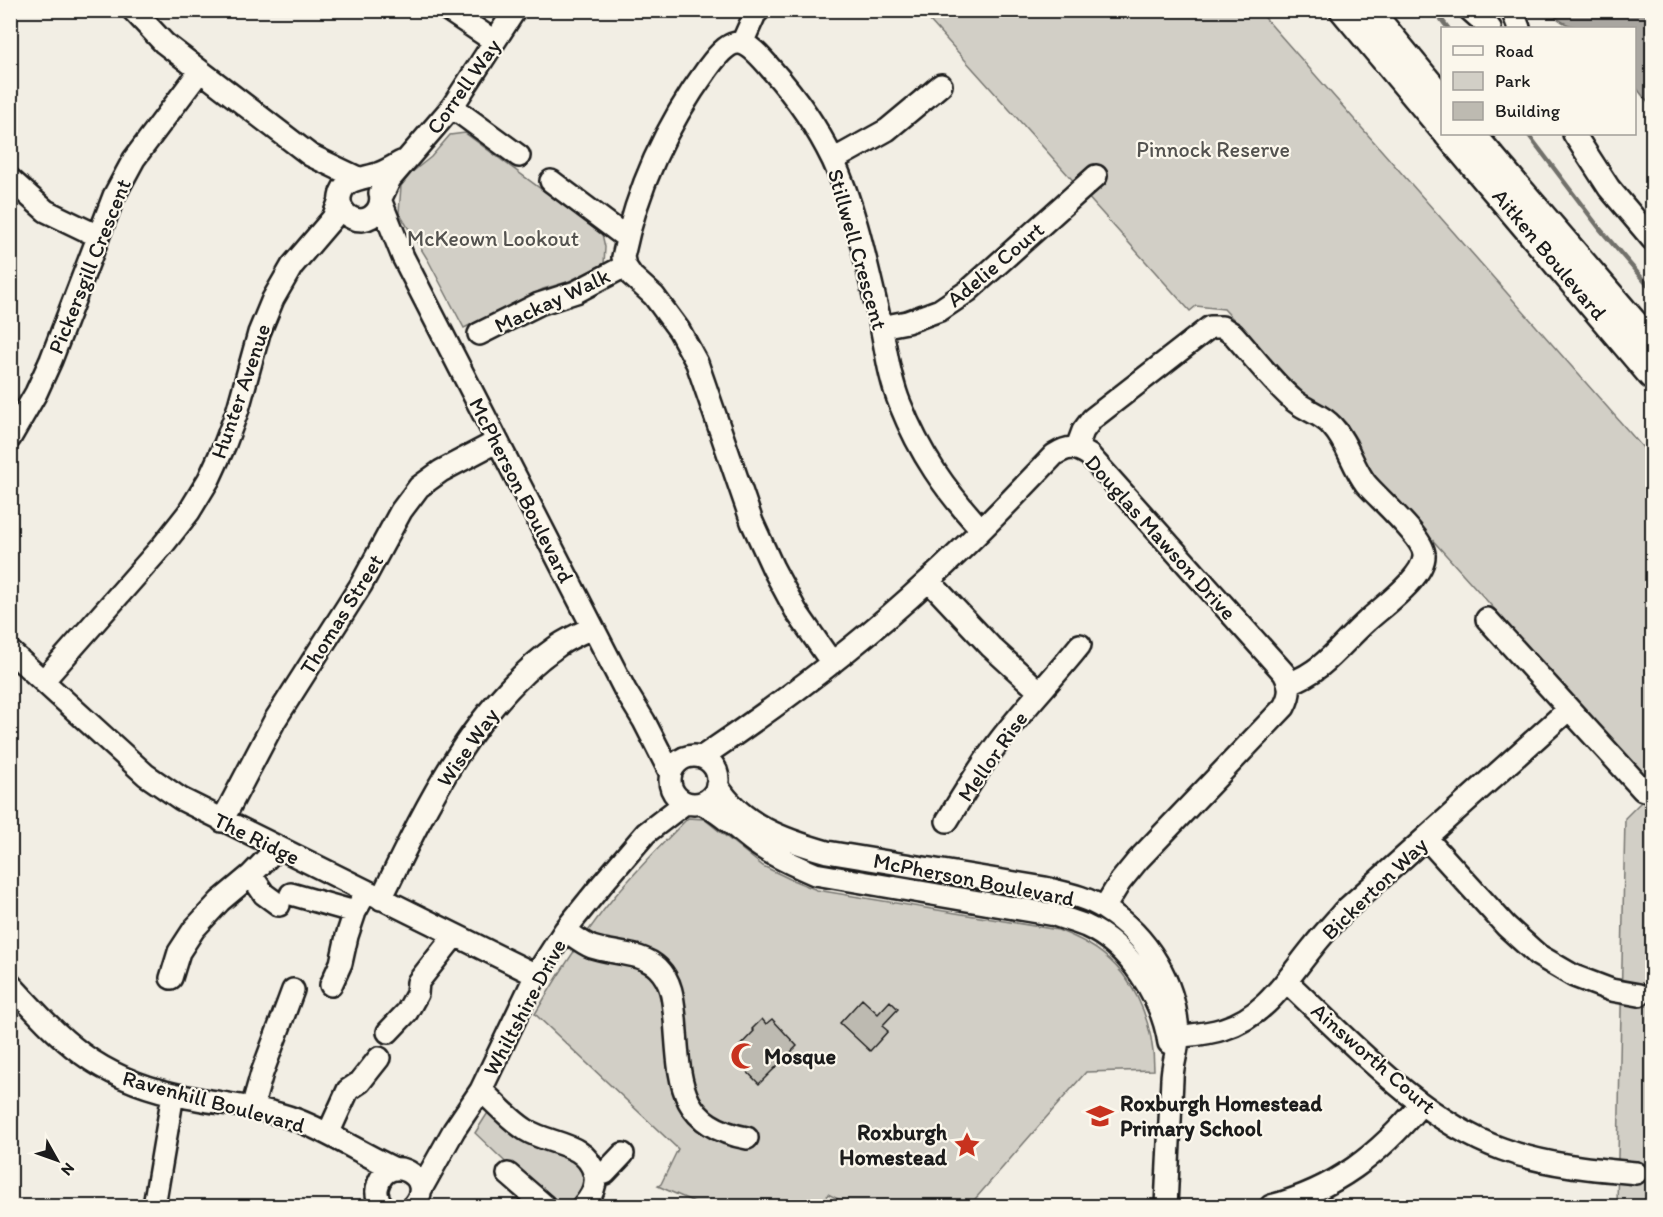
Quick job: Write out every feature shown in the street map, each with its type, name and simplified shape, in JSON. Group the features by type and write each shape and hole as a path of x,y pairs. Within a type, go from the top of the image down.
{"main road":[{"path":"1344,10 1441,125"},
{"name":"Aitken Boulevard","path":"1449,135 1653,375"}],"street":[{"path":"134,10 164,44 310,155 376,186 381,200 376,213 365,219 356,219 344,212 340,197 310,155"},
{"path":"448,10 494,41"},
{"name":"Correll Way","path":"381,200 390,178 452,107 516,10"},
{"path":"759,10 742,43 729,44 718,54 690,93 641,190 622,257 632,276 654,296 679,330 697,363 752,522 796,611 832,663"},
{"path":"1372,10 1441,93"},
{"path":"1470,10 1489,27"},
{"path":"1512,10 1520,27"},
{"name":"Stillwell Crescent","path":"742,43 755,50 791,92 816,128 833,160 850,204 896,392 913,435 933,471 955,501 981,529"},
{"name":"Pickersgill Crescent","path":"10,438 36,393 51,360 114,196 134,159 200,71"},
{"path":"833,160 887,130 941,85"},
{"path":"452,107 519,156"},
{"path":"1476,135 1653,340"},
{"path":"1575,135 1609,188 1653,239"},
{"name":"Correll Way","path":"361,179 384,171 407,158"},
{"name":"Adelie Court","path":"881,327 908,322 940,310 968,291 1096,176"},
{"path":"10,179 46,211 98,236"},
{"path":"340,197 347,183 361,179"},
{"path":"551,182 627,238"},
{"name":"Hunter Avenue","path":"44,680 163,545 189,512 209,479 225,444 238,409 259,333 273,299 292,267 333,218 340,197"},
{"name":"McPherson Boulevard","path":"381,200 403,257 496,442 592,628 682,792 717,811 762,848 815,874 1055,915 1088,927 1115,946 1135,967 1152,993 1173,1037"},
{"name":"Hunter Avenue","path":"317,238 339,224 356,219"},
{"name":"McPherson Boulevard","path":"356,219 386,238 403,257"},
{"name":"Mackay Walk","path":"479,334 539,304 576,292 625,266"},
{"path":"1077,447 1083,431 1092,419 1210,327 1222,327 1233,334 1290,398 1331,424 1344,439 1356,468 1366,484 1418,539 1425,553 1422,569 1411,581 1317,671 1290,683 1290,695 1284,707 1138,860 1120,882 1104,908"},
{"name":"Thomas Street","path":"222,821 275,720 338,624 401,511 419,487 441,471 496,442"},
{"name":"Douglas Mawson Drive","path":"705,767 724,753 744,728 832,663 929,581 1000,512 1054,455 1064,448 1077,447 1089,455 1284,673 1290,683"},
{"name":"Mellor Rise","path":"929,581 991,647 1039,691"},
{"path":"1487,619 1643,790"},
{"name":"Wise Way","path":"330,985 341,963 355,912 374,895 434,794 490,711 525,672 560,644 592,628"},
{"name":"Mellor Rise","path":"947,821 997,744 1039,691 1080,645"},
{"name":"The Ridge","path":"10,651 146,775 181,799 536,975"},
{"name":"Bickerton Way","path":"1173,1037 1223,1029 1247,1020 1269,1003 1343,912 1569,709"},
{"name":"McPherson Boulevard","path":"644,721 668,746 705,767 726,799 743,815 772,833 798,844 827,852 1045,888 1104,908 1128,926 1149,948 1164,974 1174,1001 1166,1206"},
{"path":"674,764 705,767 714,793 682,792 674,764"},
{"name":"Whiltshire Drive","path":"420,1199 454,1130 481,1090 536,975 565,930 682,792"},
{"path":"1426,838 1506,926 1538,955 1574,976 1611,990 1639,995"},
{"path":"171,978 179,952 194,929 220,901 251,875 277,848"},
{"path":"251,875 264,894 355,912"},
{"path":"565,930 592,947 640,958 656,966 669,982 674,1002 679,1068 687,1100 712,1127 728,1134 747,1138"},
{"path":"387,1032 407,1012 417,994 418,982 454,935"},
{"name":"Ainsworth Court","path":"1287,982 1390,1078 1421,1104 1460,1129 1501,1149 1542,1161 1582,1169 1636,1173"},
{"name":"Ravenhill Boulevard","path":"10,984 53,1031 90,1061 129,1082 173,1094 252,1107 297,1120 398,1169 412,1173 420,1199"},
{"path":"252,1107 262,1073 293,990"},
{"path":"335,1137 348,1090 360,1082 379,1058"},
{"path":"481,1090 525,1130 544,1139 572,1147 583,1153 591,1162 596,1176 594,1188 583,1206"},
{"path":"154,1206 173,1094"},
{"path":"1271,1206 1295,1200 1332,1183 1367,1160 1398,1132 1421,1104"},
{"name":"Whiltshire Drive","path":"377,1199 382,1176 433,1149 454,1130"},
{"name":"Ravenhill Boulevard","path":"335,1137 369,1174 377,1199"},
{"path":"596,1176 605,1173 623,1154"},
{"path":"508,1174 545,1206"}],"green space":[{"name":"Pinnock Reserve","path":"921,11 1259,11 1652,458 1652,785 1376,477 1364,460 1357,440 1346,423 1333,411 1305,397 1224,309 1196,306 1190,311"},
{"name":"McKeown Lookout","path":"465,133 602,234 605,247 604,264 567,282 543,289 464,328 428,260 399,213 401,186 411,173 431,157 450,135"},
{"path":"1652,791 1652,1206 1617,1206 1625,818"},
{"path":"688,818 704,819 763,866 817,890 1058,930 1073,936 1117,967 1138,998 1150,1033 1154,1070 1086,1072 969,1206 852,1206 828,1194 823,1206 703,1206 658,1186 678,1149 535,1014 593,924 615,896"},
{"path":"489,1111 579,1162 583,1181 575,1197 560,1206 548,1203 475,1133"}],"shaded area":[{"path":"1551,11 1652,11 1652,108 1636,87 1636,27 1577,27 1558,19"}],"building":[{"path":"862,999 878,1014 890,1001 898,1009 882,1026 888,1031 870,1051 840,1023"},
{"path":"762,1019 766,1024 772,1019 797,1046 759,1084 731,1055"}],"waterway":[{"path":"1434,10 1447,27"},
{"path":"1529,135 1600,229 1652,290"}],"place":[{"name":"Mosque","path":"744,1056"},
{"name":"Roxburgh Homestead Primary School","path":"1100,1116"},
{"name":"Roxburgh Homestead","path":"967,1145"}]}
